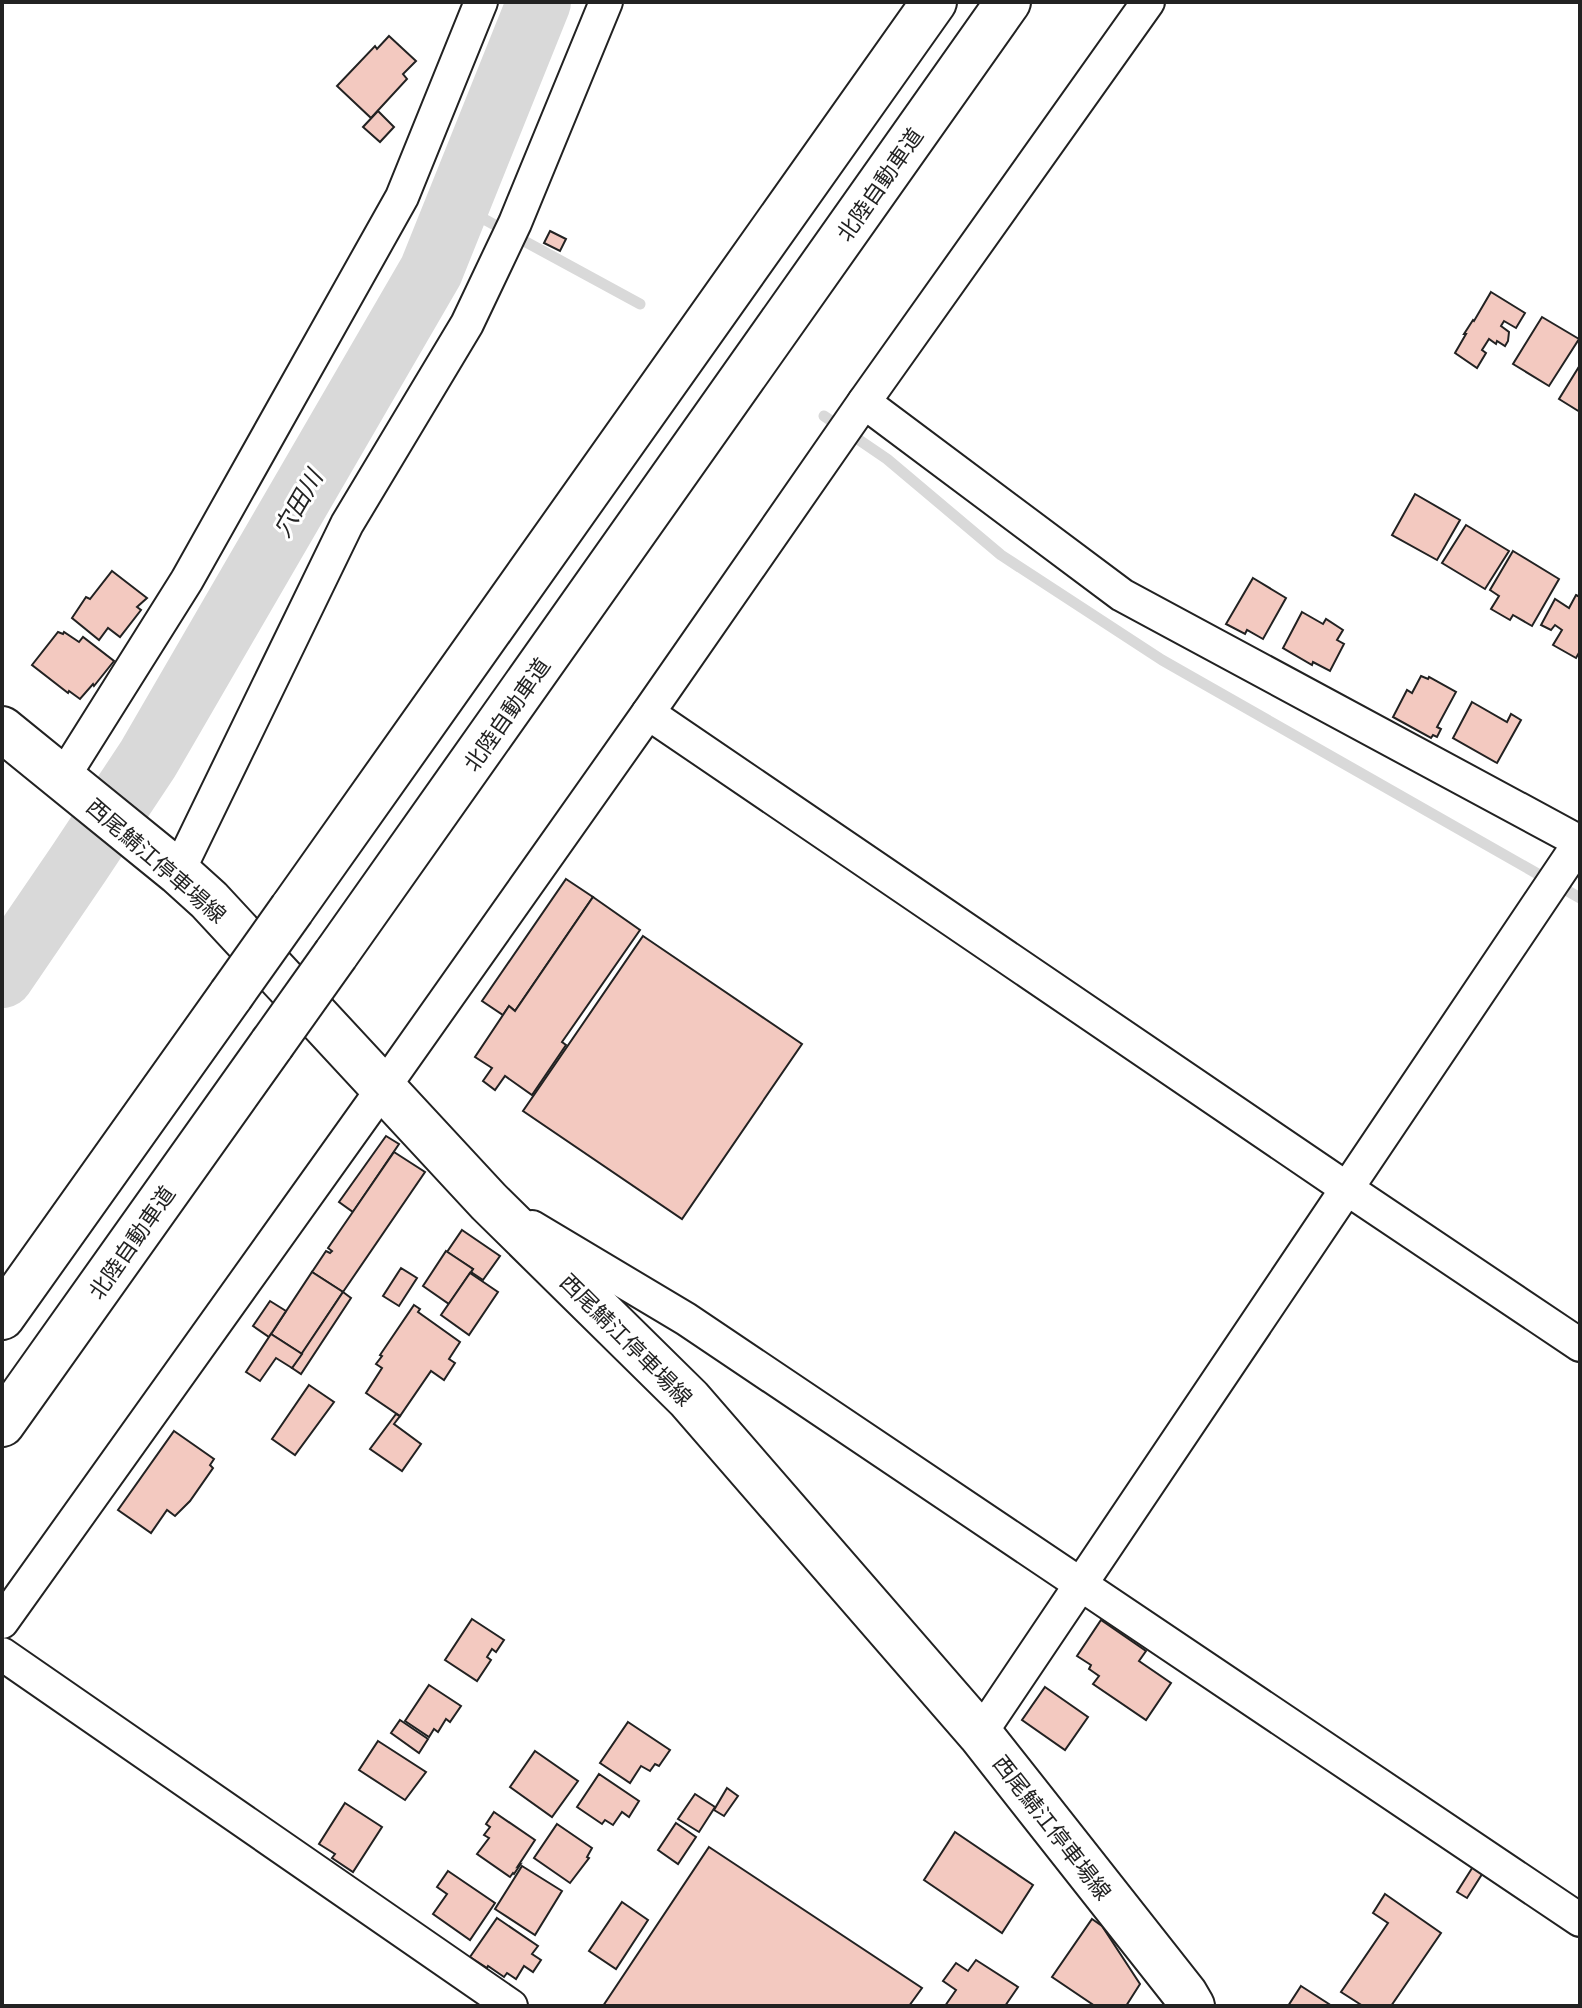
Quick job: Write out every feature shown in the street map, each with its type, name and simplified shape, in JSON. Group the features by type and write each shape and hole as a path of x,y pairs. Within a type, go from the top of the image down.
{"main road":[{"path":"2,1317 934,2"},
{"name":"北陸自動車道","path":"2,1424 1008,2"},
{"name":"西尾鯖江停車場線","path":"2,729 209,900 489,1202 689,1399 980,1734 1192,2006"}],"street":[{"path":"68,784 187,580 402,197 481,2"},
{"path":"163,860 347,524 467,324 515,223 606,2"},
{"path":"2,1622 384,1087 1148,2"},
{"path":"864,402 1122,595 1580,842 980,1734"},
{"path":"648,713 1580,1345"},
{"path":"489,1202 686,1319 1580,1920"},
{"path":"2,1654 511,2006"}],"building":[{"path":"389,36 416,61 403,74 407,79 371,118 337,86 375,46 377,49"},
{"path":"378,111 394,127 380,142 363,127"},
{"path":"550,231 566,239 560,251 544,243"},
{"path":"1491,292 1525,313 1516,328 1504,321 1501,326 1509,332 1508,341 1505,346 1489,339 1482,350 1486,353 1477,368 1455,353"},
{"path":"1542,317 1579,339 1549,386 1513,364"},
{"path":"1580,365 1580,412 1559,399"},
{"path":"1415,494 1460,520 1437,560 1392,535"},
{"path":"1466,525 1509,551 1485,589 1442,563"},
{"path":"1513,551 1559,579 1532,626 1513,615 1510,620 1491,609 1499,596 1490,590"},
{"path":"112,571 147,598 137,607 141,610 120,637 108,628 99,640 72,618 86,597 90,599"},
{"path":"1253,578 1286,598 1263,639 1226,624"},
{"path":"1576,595 1580,597 1580,651 1576,658 1553,645 1562,630 1555,625 1551,630 1541,625 1555,599 1569,608"},
{"path":"1302,612 1323,624 1326,619 1343,630 1337,640 1344,644 1330,671 1313,662 1312,665 1283,648"},
{"path":"58,632 64,632 79,642 83,637 114,661 80,699 32,665"},
{"path":"1421,676 1429,677 1456,692 1437,727 1441,729 1437,737 1433,735 1431,738 1393,717 1407,690 1412,693"},
{"path":"1472,702 1507,722 1511,714 1521,720 1497,763 1453,738"},
{"path":"566,879 593,897 515,1011 509,1006 503,1015 482,1001"},
{"path":"593,897 640,930 562,1042 566,1045 532,1095 505,1076 495,1090 483,1081 492,1068 475,1057 509,1006 515,1011"},
{"path":"643,936 802,1044 682,1219 523,1111"},
{"path":"386,1136 399,1144 353,1212 339,1202"},
{"path":"394,1152 425,1172 343,1292 312,1272 326,1251 332,1251 328,1248"},
{"path":"462,1230 500,1256 483,1280 471,1272 473,1269 447,1252"},
{"path":"446,1251 473,1269 449,1304 423,1286"},
{"path":"401,1268 417,1278 399,1306 383,1296"},
{"path":"312,1272 343,1292 302,1354 271,1334"},
{"path":"470,1273 498,1292 469,1335 441,1315"},
{"path":"343,1292 351,1298 301,1374 292,1368"},
{"path":"270,1301 286,1311 269,1337 253,1326"},
{"path":"414,1305 420,1309 418,1312 460,1342 449,1359 455,1363 444,1380 431,1371 400,1416 366,1393 382,1368 376,1364 380,1355"},
{"path":"271,1334 302,1354 292,1368 276,1358 260,1381 246,1372"},
{"path":"309,1385 334,1402 295,1455 272,1439"},
{"path":"396,1414 400,1416 394,1424 421,1444 402,1471 370,1449"},
{"path":"174,1431 214,1459 210,1465 213,1468 190,1501 175,1516 167,1510 151,1533 118,1510"},
{"path":"472,1619 504,1640 496,1652 492,1649 487,1657 491,1660 477,1681 445,1660"},
{"path":"1101,1620 1146,1651 1139,1661 1171,1683 1146,1720 1093,1684 1099,1676 1089,1669 1091,1665 1077,1656"},
{"path":"429,1685 461,1706 450,1722 446,1719 438,1732 434,1729 429,1737 405,1721"},
{"path":"1045,1687 1088,1717 1065,1750 1022,1720"},
{"path":"400,1720 428,1739 419,1753 391,1733"},
{"path":"628,1722 670,1750 659,1766 655,1764 650,1771 641,1766 630,1783 600,1763"},
{"path":"378,1741 426,1772 405,1800 359,1770"},
{"path":"535,1751 578,1781 552,1817 510,1787"},
{"path":"599,1774 639,1801 629,1817 622,1812 613,1825 605,1820 602,1824 577,1807"},
{"path":"727,1788 738,1796 724,1816 714,1810"},
{"path":"695,1794 715,1807 699,1832 678,1819"},
{"path":"345,1803 382,1827 353,1872 332,1858 335,1854 319,1844"},
{"path":"494,1812 535,1840 510,1877 477,1854 489,1838 484,1835 490,1827 486,1824"},
{"path":"676,1823 696,1837 678,1864 658,1850"},
{"path":"557,1824 592,1848 589,1858 570,1883 534,1858"},
{"path":"955,1832 1033,1885 1002,1933 924,1880"},
{"path":"709,1847 922,1988 909,2006 603,2006"},
{"path":"1474,1865 1484,1871 1467,1898 1457,1892"},
{"path":"522,1866 562,1891 535,1935 495,1909"},
{"path":"448,1871 495,1903 470,1940 433,1914 447,1894 437,1887"},
{"path":"1385,1894 1441,1933 1391,2006 1363,2006 1341,1992 1388,1923 1373,1913"},
{"path":"622,1902 648,1920 616,1969 589,1951"},
{"path":"497,1918 538,1946 532,1954 541,1960 533,1972 524,1966 516,1979 507,1973 504,1977 470,1957"},
{"path":"1092,1919 1102,1926 1140,1984 1126,2006 1095,2006 1052,1977"},
{"path":"976,1960 1018,1987 1005,2006 945,2006 956,1990 943,1981 956,1963 968,1971"},
{"path":"1301,1986 1332,2006 1288,2006"}],"waterway":[{"name":"穴田川","path":"2,976 148,759 431,271 539,2"},
{"path":"458,205 640,304"},
{"path":"824,416 887,459 1001,555 1162,660 1580,898"}]}
